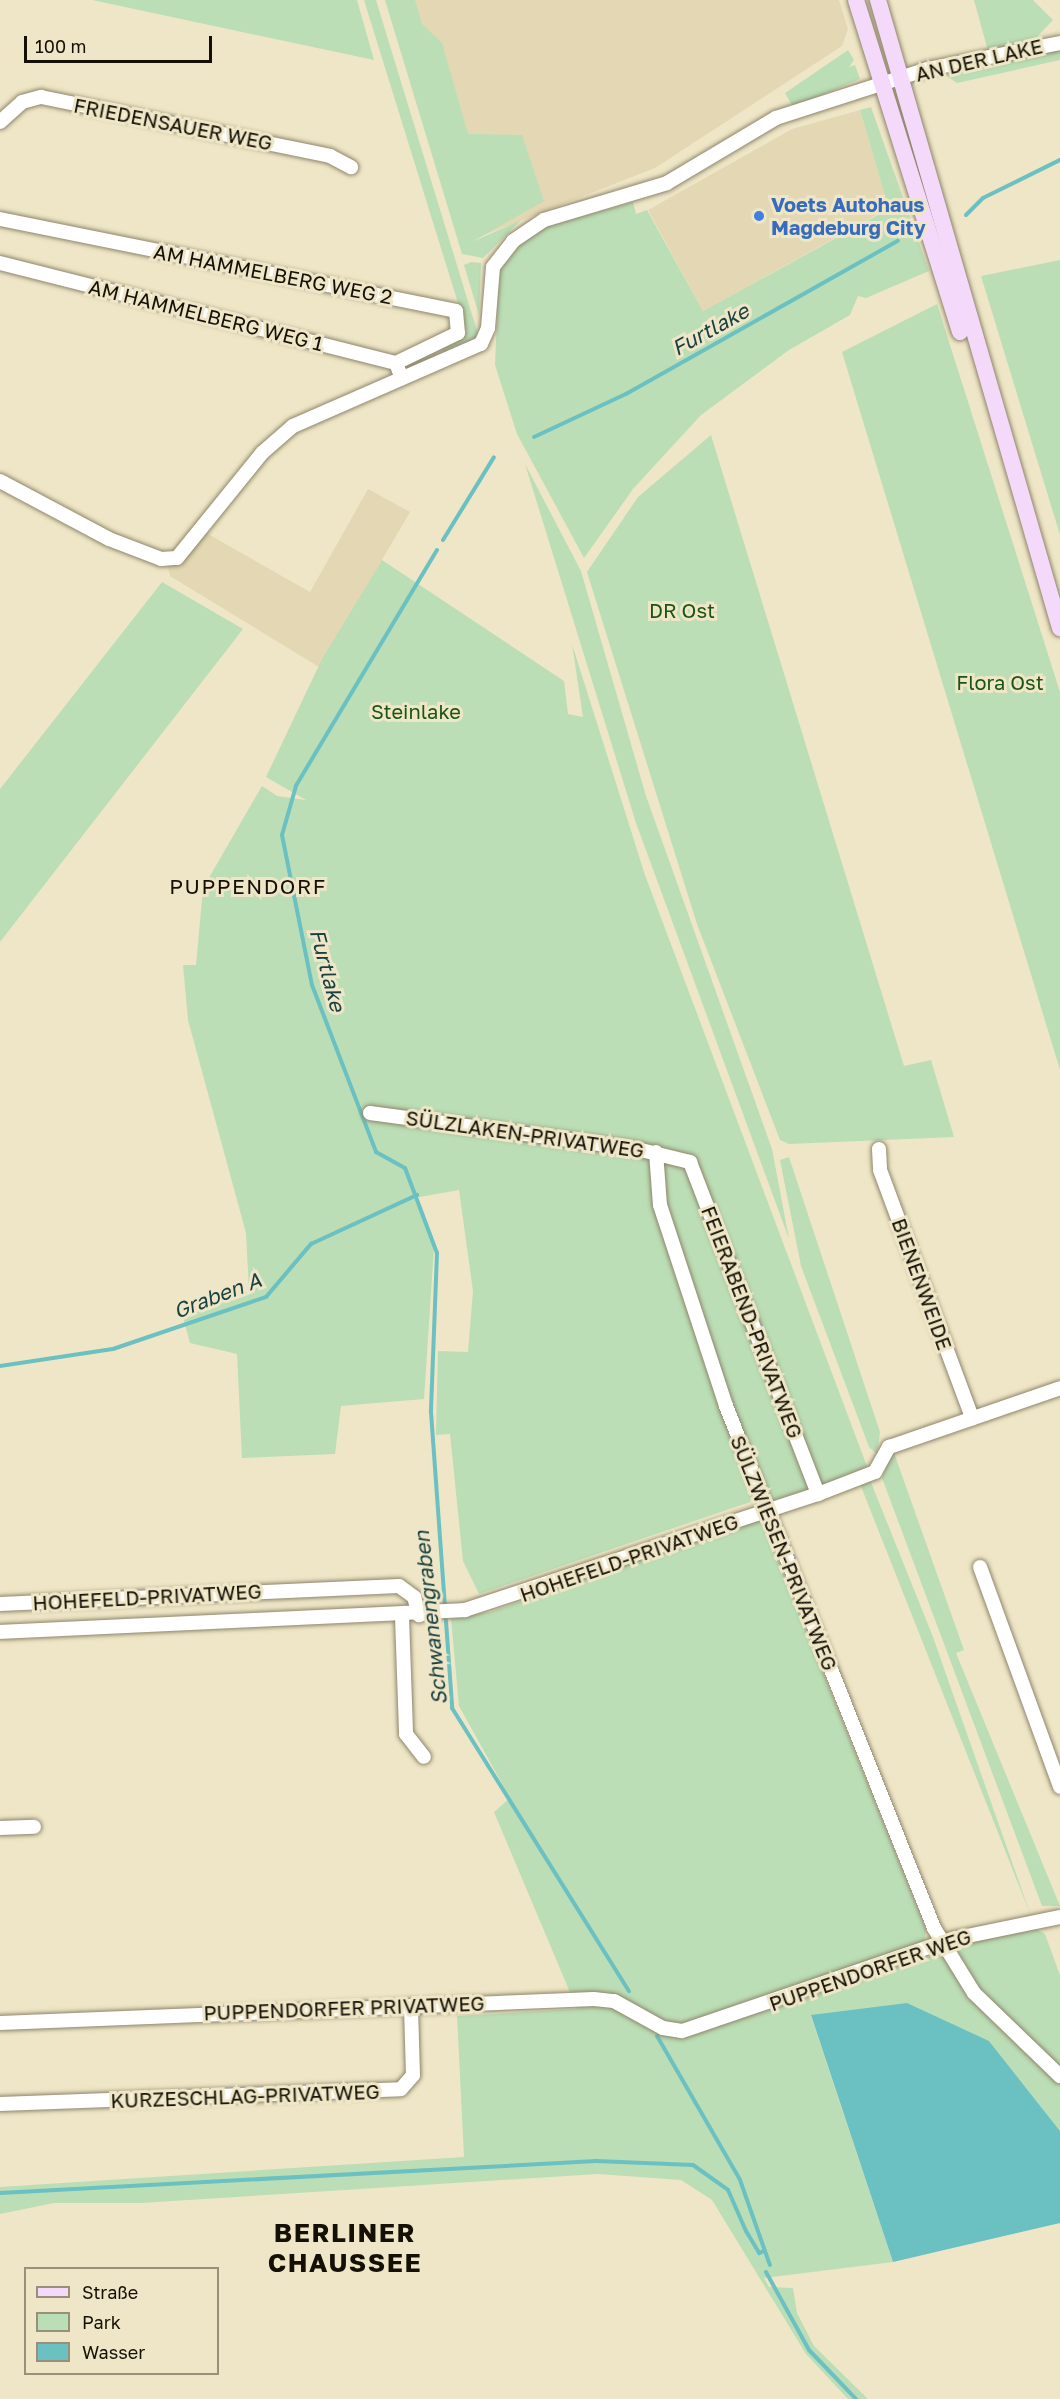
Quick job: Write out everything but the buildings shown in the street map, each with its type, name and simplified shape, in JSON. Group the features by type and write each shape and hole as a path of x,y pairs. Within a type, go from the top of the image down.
{"main road":[{"path":"856,0 880,84 960,331 984,377"},
{"path":"878,0 898,79 984,377 1060,628"}],"street":[{"name":"AN DER LAKE","path":"402,379 482,342 492,267 508,246 538,223 668,183 758,126 898,79 1060,43"},
{"name":"FRIEDENSAUER WEG","path":"0,122 22,102 41,97 330,156 351,167"},
{"name":"AM HAMMELBERG WEG 2","path":"0,219 456,311 458,333 396,363"},
{"name":"AM HAMMELBERG WEG 1","path":"0,262 396,363"},
{"path":"0,481 110,539 172,559 184,554 284,432 321,409 402,379 396,363"},
{"name":"SÜLZLAKEN-PRIVATWEG","path":"370,1113 679,1155"},
{"name":"BIENENWEIDE","path":"879,1149 879,1170 972,1418"},
{"name":"SÜLZWIESEN-PRIVATWEG","path":"656,1152 660,1205 765,1512 944,1943 974,1993 1003,2027 1060,2076"},
{"name":"FEIERABEND-PRIVATWEG","path":"679,1155 690,1162 818,1494"},
{"name":"HOHEFELD-PRIVATWEG","path":"0,1632 402,1617 453,1612 510,1599 818,1494 875,1472 889,1447 1060,1388"},
{"path":"980,1567 1060,1787"},
{"name":"HOHEFELD-PRIVATWEG","path":"0,1604 394,1586 411,1592 425,1614"},
{"path":"402,1617 406,1734 424,1757"},
{"path":"0,1828 34,1827"},
{"name":"PUPPENDORFER WEG","path":"681,2031 944,1943 1060,1917"},
{"name":"PUPPENDORFER PRIVATWEG","path":"0,2023 606,2000 663,2028 681,2031"},
{"name":"KURZESCHLAG-PRIVATWEG","path":"0,2104 401,2089 413,2075 411,2006"}],"shaded area":[{"path":"392,0 839,0 848,29 842,46 655,168 466,242"},
{"path":"860,110 889,208 703,311 648,210 792,129"},
{"path":"368,489 410,512 319,667 170,576 166,560 201,530 310,592"}],"green space":[{"path":"92,0 357,0 374,60 125,7"},
{"path":"364,0 376,0 478,334 470,344 414,368 407,364 443,352 441,345 467,332"},
{"path":"385,0 415,0 422,24 442,43 468,134 522,135 544,201 472,242 521,220 483,258 462,254"},
{"path":"974,0 1033,0 1053,20 1034,40 988,51"},
{"path":"1060,49 1060,60 957,83 941,72"},
{"path":"848,50 854,60 849,67 855,65 860,79 793,107 785,93"},
{"path":"871,107 929,271 866,298 858,296 850,315 789,350 701,415 633,489 584,558 517,434 495,365 499,268 513,249 545,227 633,202 636,214 647,210 703,311 889,209 860,110"},
{"path":"1060,260 1060,535 981,276"},
{"path":"471,262 481,263 479,315 464,265"},
{"name":"Flora Ost","path":"937,304 1060,692 1060,1070 842,352"},
{"name":"DR Ost","path":"711,435 904,1066 931,1060 954,1137 789,1144 780,1140 697,924 587,572 638,497"},
{"path":"525,464 581,571 646,796 772,1149 789,1239 636,823"},
{"name":"Steinlake","path":"382,560 564,681 568,714 583,717 572,644 645,875 868,1469 773,1501 753,1501 479,1594 463,1561 450,1434 436,1435 438,1351 468,1352 473,1291 459,1190 414,1198 434,1247 424,1399 341,1406 335,1454 242,1458 237,1354 190,1343 183,1317 249,1291 246,1233 188,1020 183,965 196,965 203,888 262,786 277,796 306,800 266,777 322,659"},
{"path":"162,582 243,629 0,942 0,789"},
{"path":"789,1157 880,1432 877,1454 869,1447 801,1266 780,1160"},
{"path":"893,1450 964,1650 956,1653 1060,1906 1042,1906 882,1478"},
{"path":"870,1480 933,1637 1031,1916 860,1484"},
{"path":"761,1518 926,1929 924,1945 802,1986 806,1998 967,1943 1035,1928 1045,1934 1060,1975 1060,2131 989,2041 811,2016 893,2262 764,2278 769,2287 793,2288 797,2313 814,2346 868,2399 848,2399 806,2354 712,2200 681,2180 598,2174 141,2203 54,2203 0,2214 0,2187 464,2157 457,2016 577,2009 494,1812 510,1798 459,1706 451,1618 490,1612"}],"water":[{"path":"907,2003 989,2041 1060,2131 1060,2223 893,2262 811,2015"}],"waterway":[{"name":"Furtlake","path":"966,215 983,198 1060,160"},
{"name":"Furtlake","path":"534,437 626,394 898,241"},
{"name":"Furtlake","path":"443,540 494,457"},
{"name":"Schwanengraben","path":"437,550 296,786 282,835 312,985 376,1152 405,1168 437,1253 431,1412 452,1708 629,1991"},
{"name":"Graben A","path":"0,1366 113,1349 266,1297 311,1244 417,1195"},
{"name":"Schwanengraben","path":"657,2036 740,2180 770,2265"},
{"path":"0,2193 596,2161 693,2165 728,2190 746,2231 759,2253 764,2251"},
{"name":"Schwanengraben","path":"766,2272 809,2350 856,2399"}],"place":[{"name":"Voets Autohaus Magdeburg City","path":"759,216"}],"district":[{"name":"PUPPENDORF","path":"248,886"},
{"name":"BERLINER CHAUSSEE","path":"345,2248"}]}
